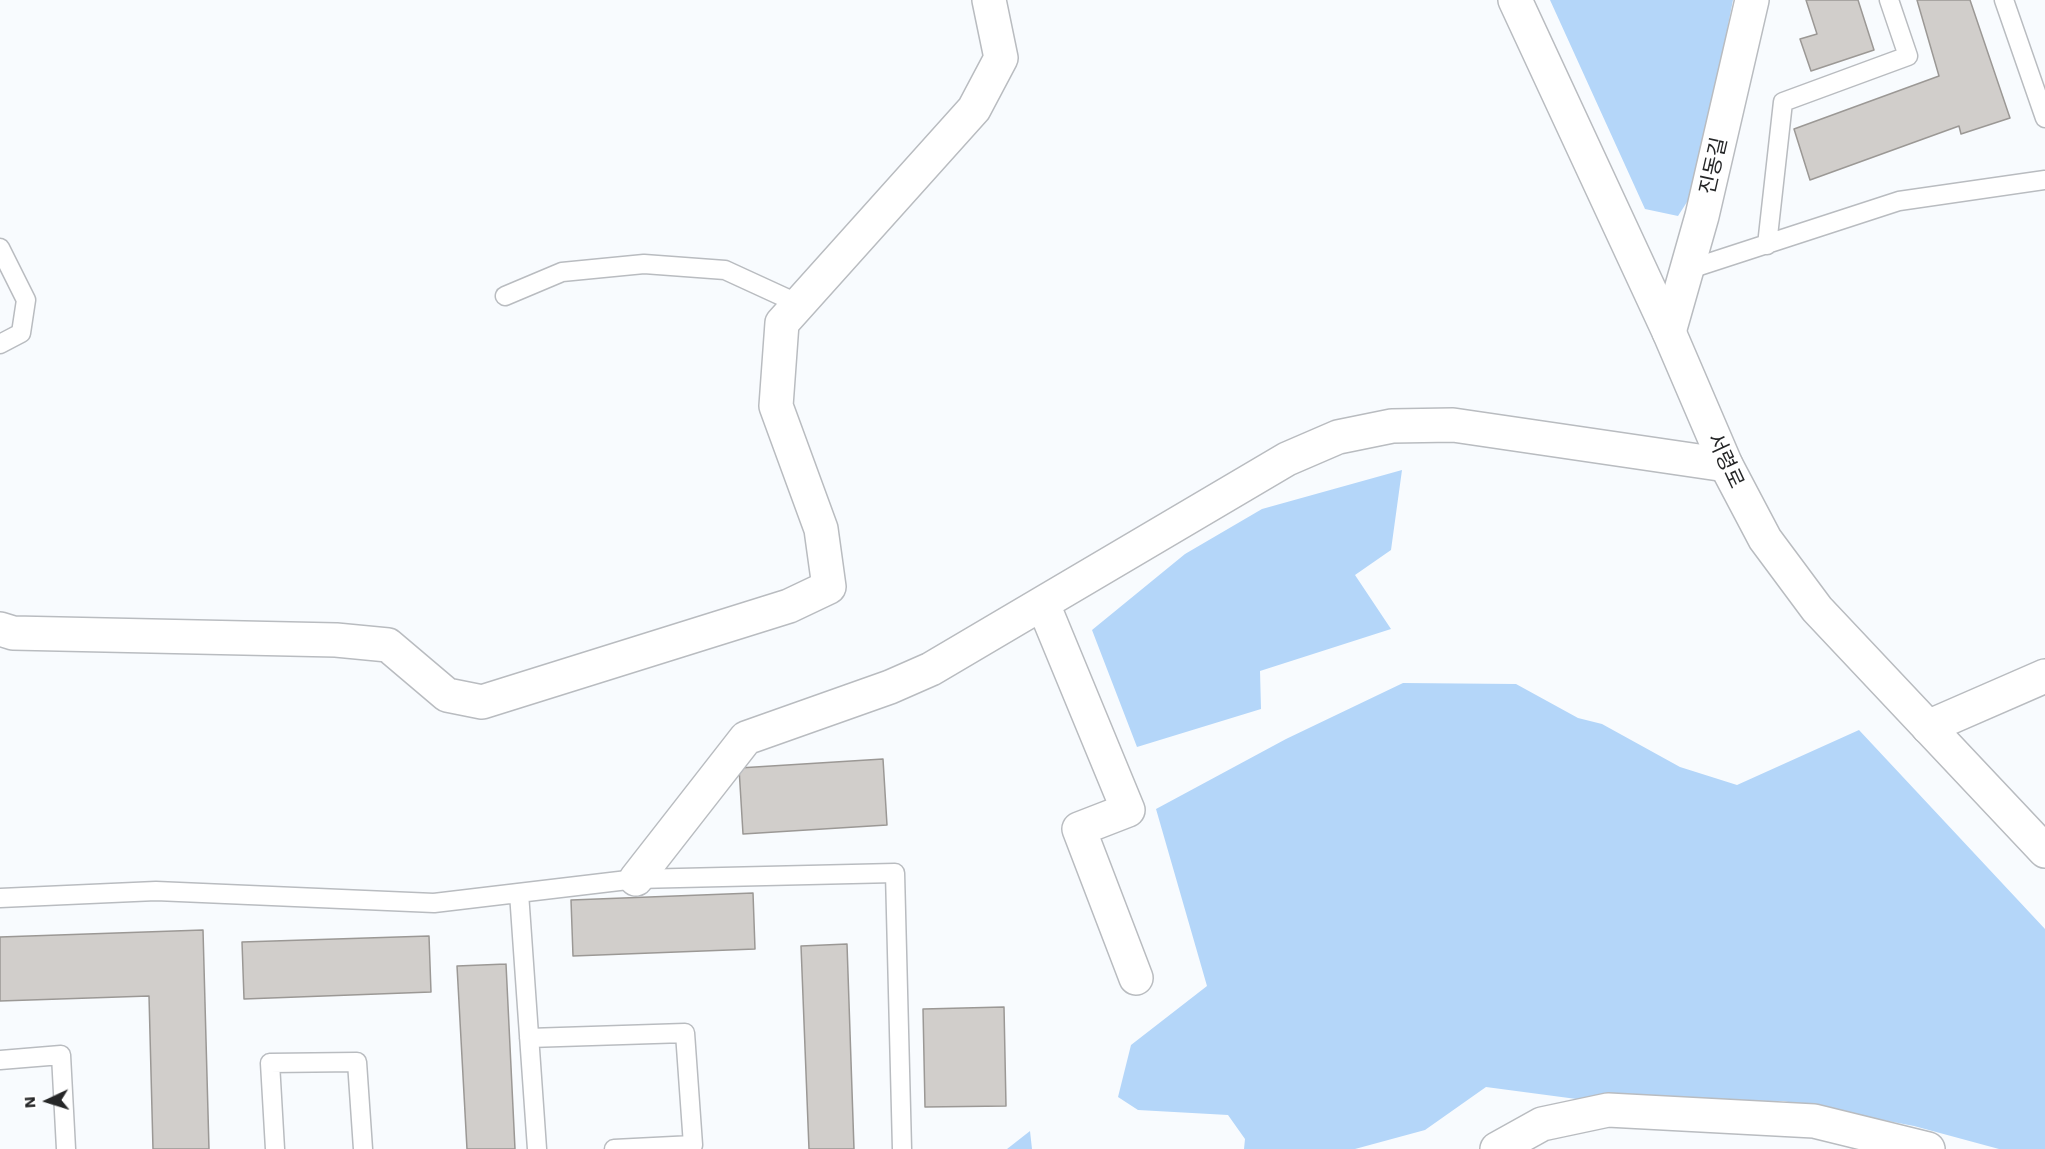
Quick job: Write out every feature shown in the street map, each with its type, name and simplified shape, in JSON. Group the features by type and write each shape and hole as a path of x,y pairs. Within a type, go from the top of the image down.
{"street":[{"path":"0,629 13,633 336,640 388,645 447,695 482,702 789,606 829,586 821,529 776,406 782,322 974,109 1000,58 989,0"},
{"name":"서령로","path":"1515,0 1669,332 1726,465 1765,539 1791,578 1825,618 2045,851"},
{"name":"진동길","path":"1669,332 1687,270 1752,0"},
{"path":"636,879 746,738 890,687 932,669 1287,459 1338,437 1365,430 1422,424 1453,425 1726,465"},
{"path":"1043,604 1128,810 1079,829 1136,978"},
{"path":"1928,727 2045,676"},
{"path":"1497,1149 1542,1124 1608,1110 1814,1121 1928,1149"}],"lane":[{"path":"1767,245 1783,102 1908,56 1889,0"},
{"path":"2004,0 2045,118"},
{"path":"1687,270 1899,201 2045,180"},
{"path":"0,248 26,300 21,333 0,344"},
{"path":"505,296 562,272 644,264 725,270 799,304"},
{"path":"0,898 156,891 434,903 636,879 895,873 902,1149"},
{"path":"519,893 537,1149"},
{"path":"529,1038 685,1033 693,1145 614,1149"},
{"path":"0,1060 61,1055 66,1149"},
{"path":"275,1149 270,1063 357,1062 363,1149"}],"shaded area":[{"path":"1550,0 1733,0 1696,188 1678,216 1645,209"},
{"path":"1402,470 1391,550 1355,575 1391,629 1260,671 1261,709 1137,747 1092,630 1185,554 1262,509"},
{"path":"1403,683 1516,684 1578,718 1602,724 1680,767 1737,785 1859,730 2045,929 2045,1149 1999,1149 1914,1126 1783,1101 1584,1100 1486,1087 1425,1130 1355,1149 1244,1149 1245,1139 1228,1115 1138,1110 1118,1097 1131,1045 1207,986 1156,809 1286,739"},
{"path":"1030,1131 1032,1149 1007,1149"}],"building":[{"path":"1806,0 1858,0 1874,50 1811,71 1800,39 1817,34"},
{"path":"1917,0 1970,0 2010,118 1961,134 1959,126 1810,180 1794,129 1939,76"},
{"path":"883,759 887,825 743,834 739,768"},
{"path":"753,893 755,949 573,956 571,900"},
{"path":"203,930 209,1149 153,1149 149,996 0,1001 0,937"},
{"path":"429,936 431,992 244,999 242,942"},
{"path":"847,944 854,1149 809,1149 801,946"},
{"path":"506,964 515,1149 467,1149 457,966"},
{"path":"1004,1007 1006,1106 925,1107 923,1009"}]}
